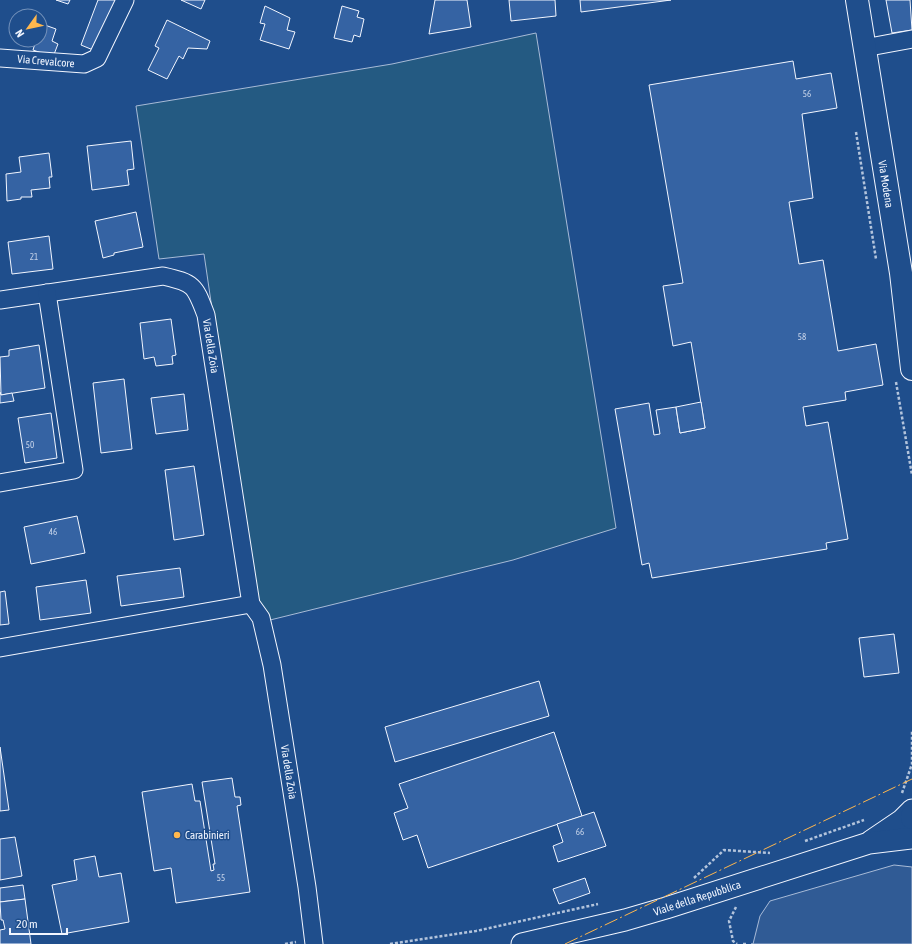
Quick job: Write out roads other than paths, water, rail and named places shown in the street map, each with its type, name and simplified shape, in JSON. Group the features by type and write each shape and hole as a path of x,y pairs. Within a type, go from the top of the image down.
{"main road":[{"name":"Via Modena","path":"857,0 864,48 906,272 912,369"}],"street":[{"name":"Via Crevalcore","path":"0,58 84,64 97,58 126,0"},
{"path":"864,48 912,39"},
{"name":"Via della Zoia","path":"0,300 163,276 185,281 196,290 206,315 251,604 261,618 272,665 305,873 314,944"},
{"path":"0,483 74,470 47,293"},
{"path":"0,648 251,604"},
{"name":"Viale della Repubblica","path":"869,843 902,820 904,804"},
{"name":"Viale della Repubblica","path":"522,944 625,920 869,843 907,841"}],"place":[{"name":"Carabinieri","path":"177,835"}]}
